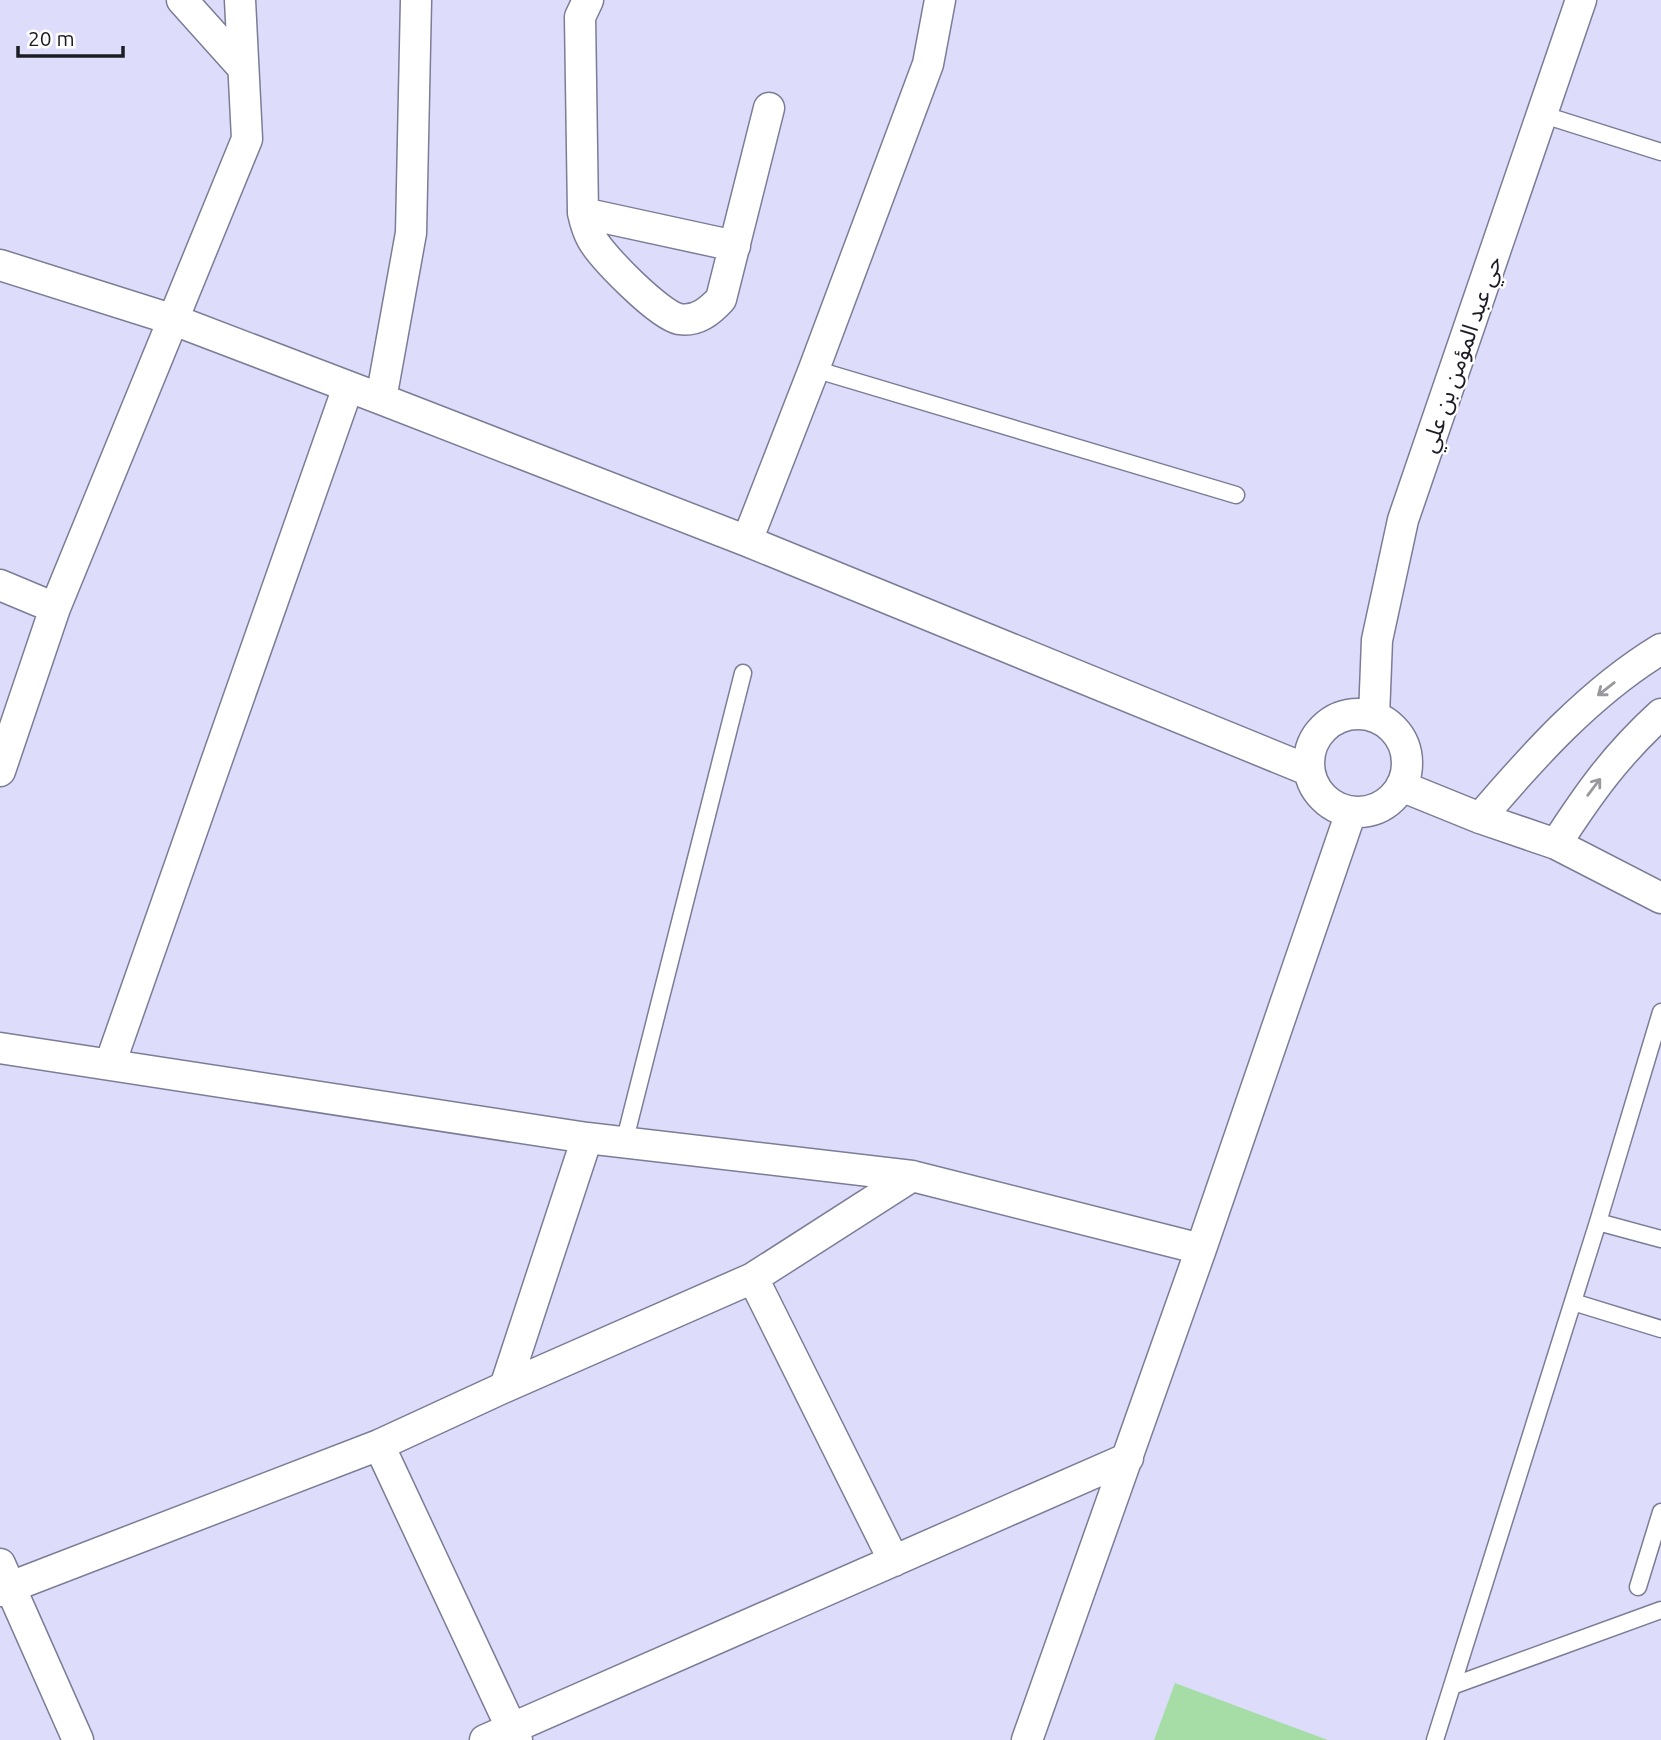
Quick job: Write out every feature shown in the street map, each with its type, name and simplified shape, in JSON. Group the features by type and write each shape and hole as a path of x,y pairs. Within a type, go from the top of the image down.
{"street":[{"path":"182,0 243,68"},
{"path":"0,771 8,721 247,139 240,0"},
{"path":"381,399 411,233 416,0"},
{"path":"587,0 580,17 583,213 587,229 601,253 663,313 679,319 694,319 708,313 721,299 769,108"},
{"path":"747,541 928,64 940,0"},
{"name":"حي عبد المؤمن بن علي","path":"1374,716 1377,640 1403,520 1544,115 1581,0"},
{"path":"583,213 735,246"},
{"path":"0,265 174,320 381,399 747,541 1308,770"},
{"path":"110,1064 348,387"},
{"path":"0,585 55,608"},
{"path":"1480,818 1532,757 1590,702 1661,649"},
{"path":"1358,713 1374,716 1389,724 1400,737 1406,753 1407,769 1401,786 1393,798 1366,812 1336,808 1322,798 1313,785 1308,770 1309,753 1315,737 1326,725 1341,716 1358,713"},
{"path":"1556,844 1590,790 1632,741 1661,714"},
{"path":"1401,786 1480,818 1556,844 1661,898"},
{"path":"1027,1740 1201,1249 1351,812"},
{"path":"0,1048 587,1138 912,1176 1201,1249"},
{"path":"505,1387 587,1138"},
{"path":"78,1740 3,1581 379,1445 753,1278 912,1176"},
{"path":"753,1278 894,1561"},
{"path":"379,1445 515,1734"},
{"path":"485,1740 515,1734 894,1561 1128,1458"}],"lane":[{"path":"1544,115 1661,152"},
{"path":"814,369 1236,495"},
{"path":"624,1143 743,673"},
{"path":"1435,1740 1661,1012"},
{"path":"1598,1222 1661,1239"},
{"path":"1573,1301 1661,1329"},
{"path":"1638,1587 1661,1512"},
{"path":"1452,1686 1661,1610"}],"green space":[{"path":"1175,1683 1328,1740 1154,1740"}]}
